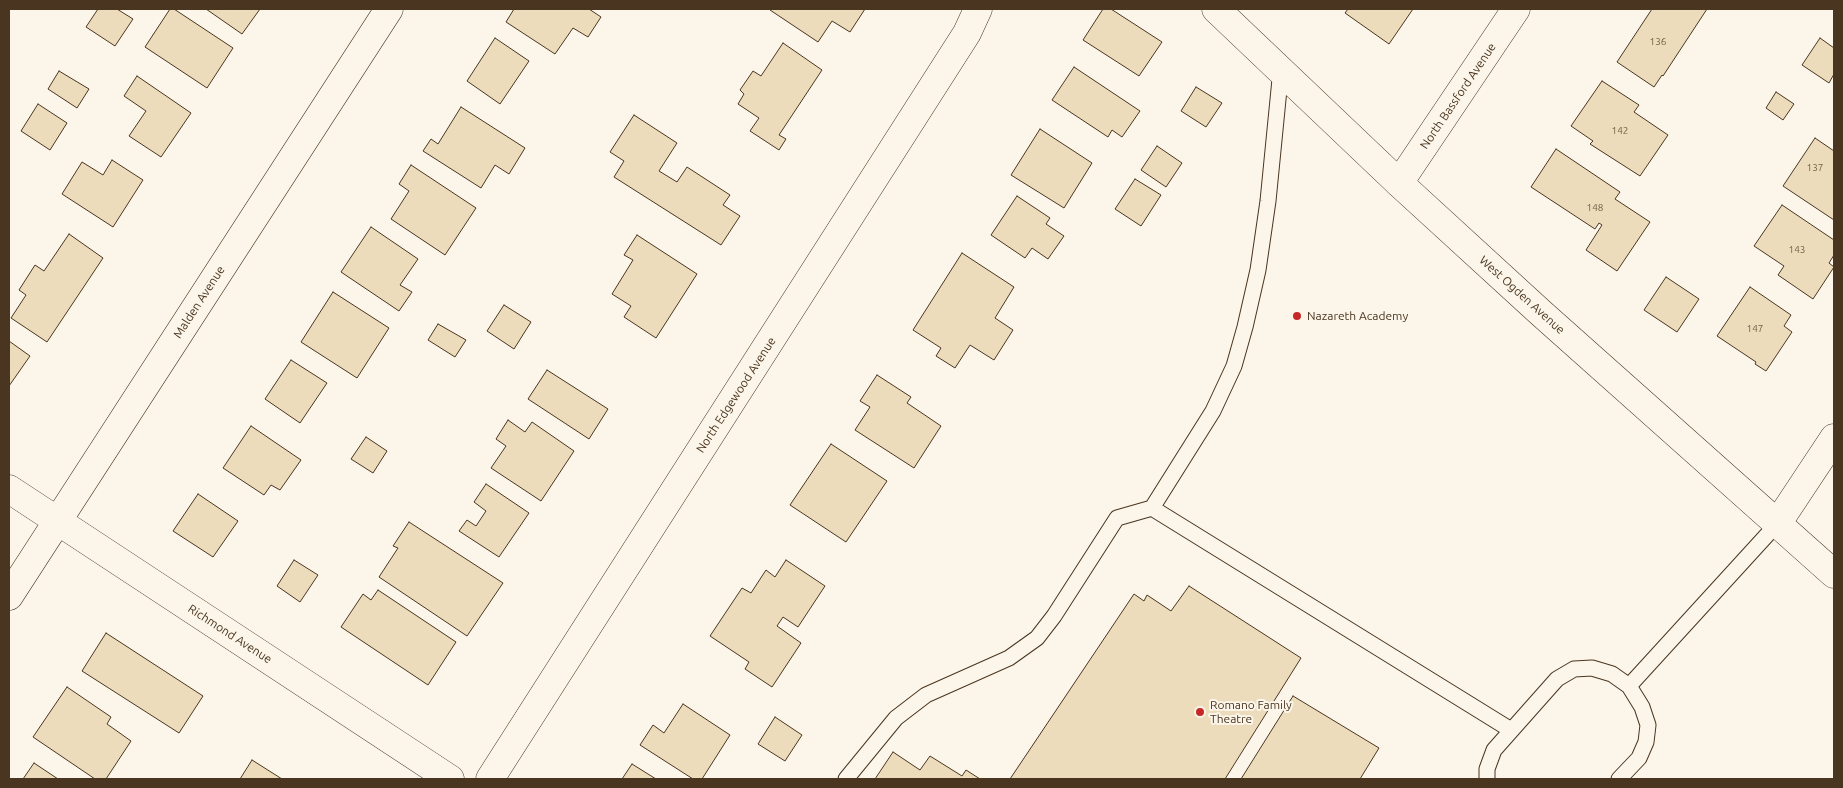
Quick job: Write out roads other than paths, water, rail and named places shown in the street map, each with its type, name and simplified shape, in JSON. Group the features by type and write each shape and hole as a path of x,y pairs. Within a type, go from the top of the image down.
{"street":[{"name":"Malden Avenue","path":"9,596 389,9"},
{"name":"North Edgewood Avenue","path":"490,779 967,33 978,9"},
{"name":"West Ogden Avenue","path":"1216,9 1399,183 1541,313 1834,574"},
{"name":"North Bassford Avenue","path":"1399,183 1516,9"},
{"path":"1777,524 1834,438"},
{"name":"Richmond Avenue","path":"9,489 450,779"}],"lane":[{"path":"846,779 896,718 926,695 1009,658 1037,638 1054,616 1116,518 1152,508 1213,411 1234,366 1258,270 1268,201 1281,69"},
{"path":"1152,508 1511,730"},
{"path":"1629,686 1777,524"},
{"path":"1487,779 1487,769 1494,750 1557,679 1574,669 1592,668 1612,674 1629,686 1642,707 1648,725 1646,742 1639,758 1618,779"}],"place":[{"name":"Nazareth Academy","path":"1297,316"},
{"name":"Romano Family Theatre","path":"1200,712"}]}
